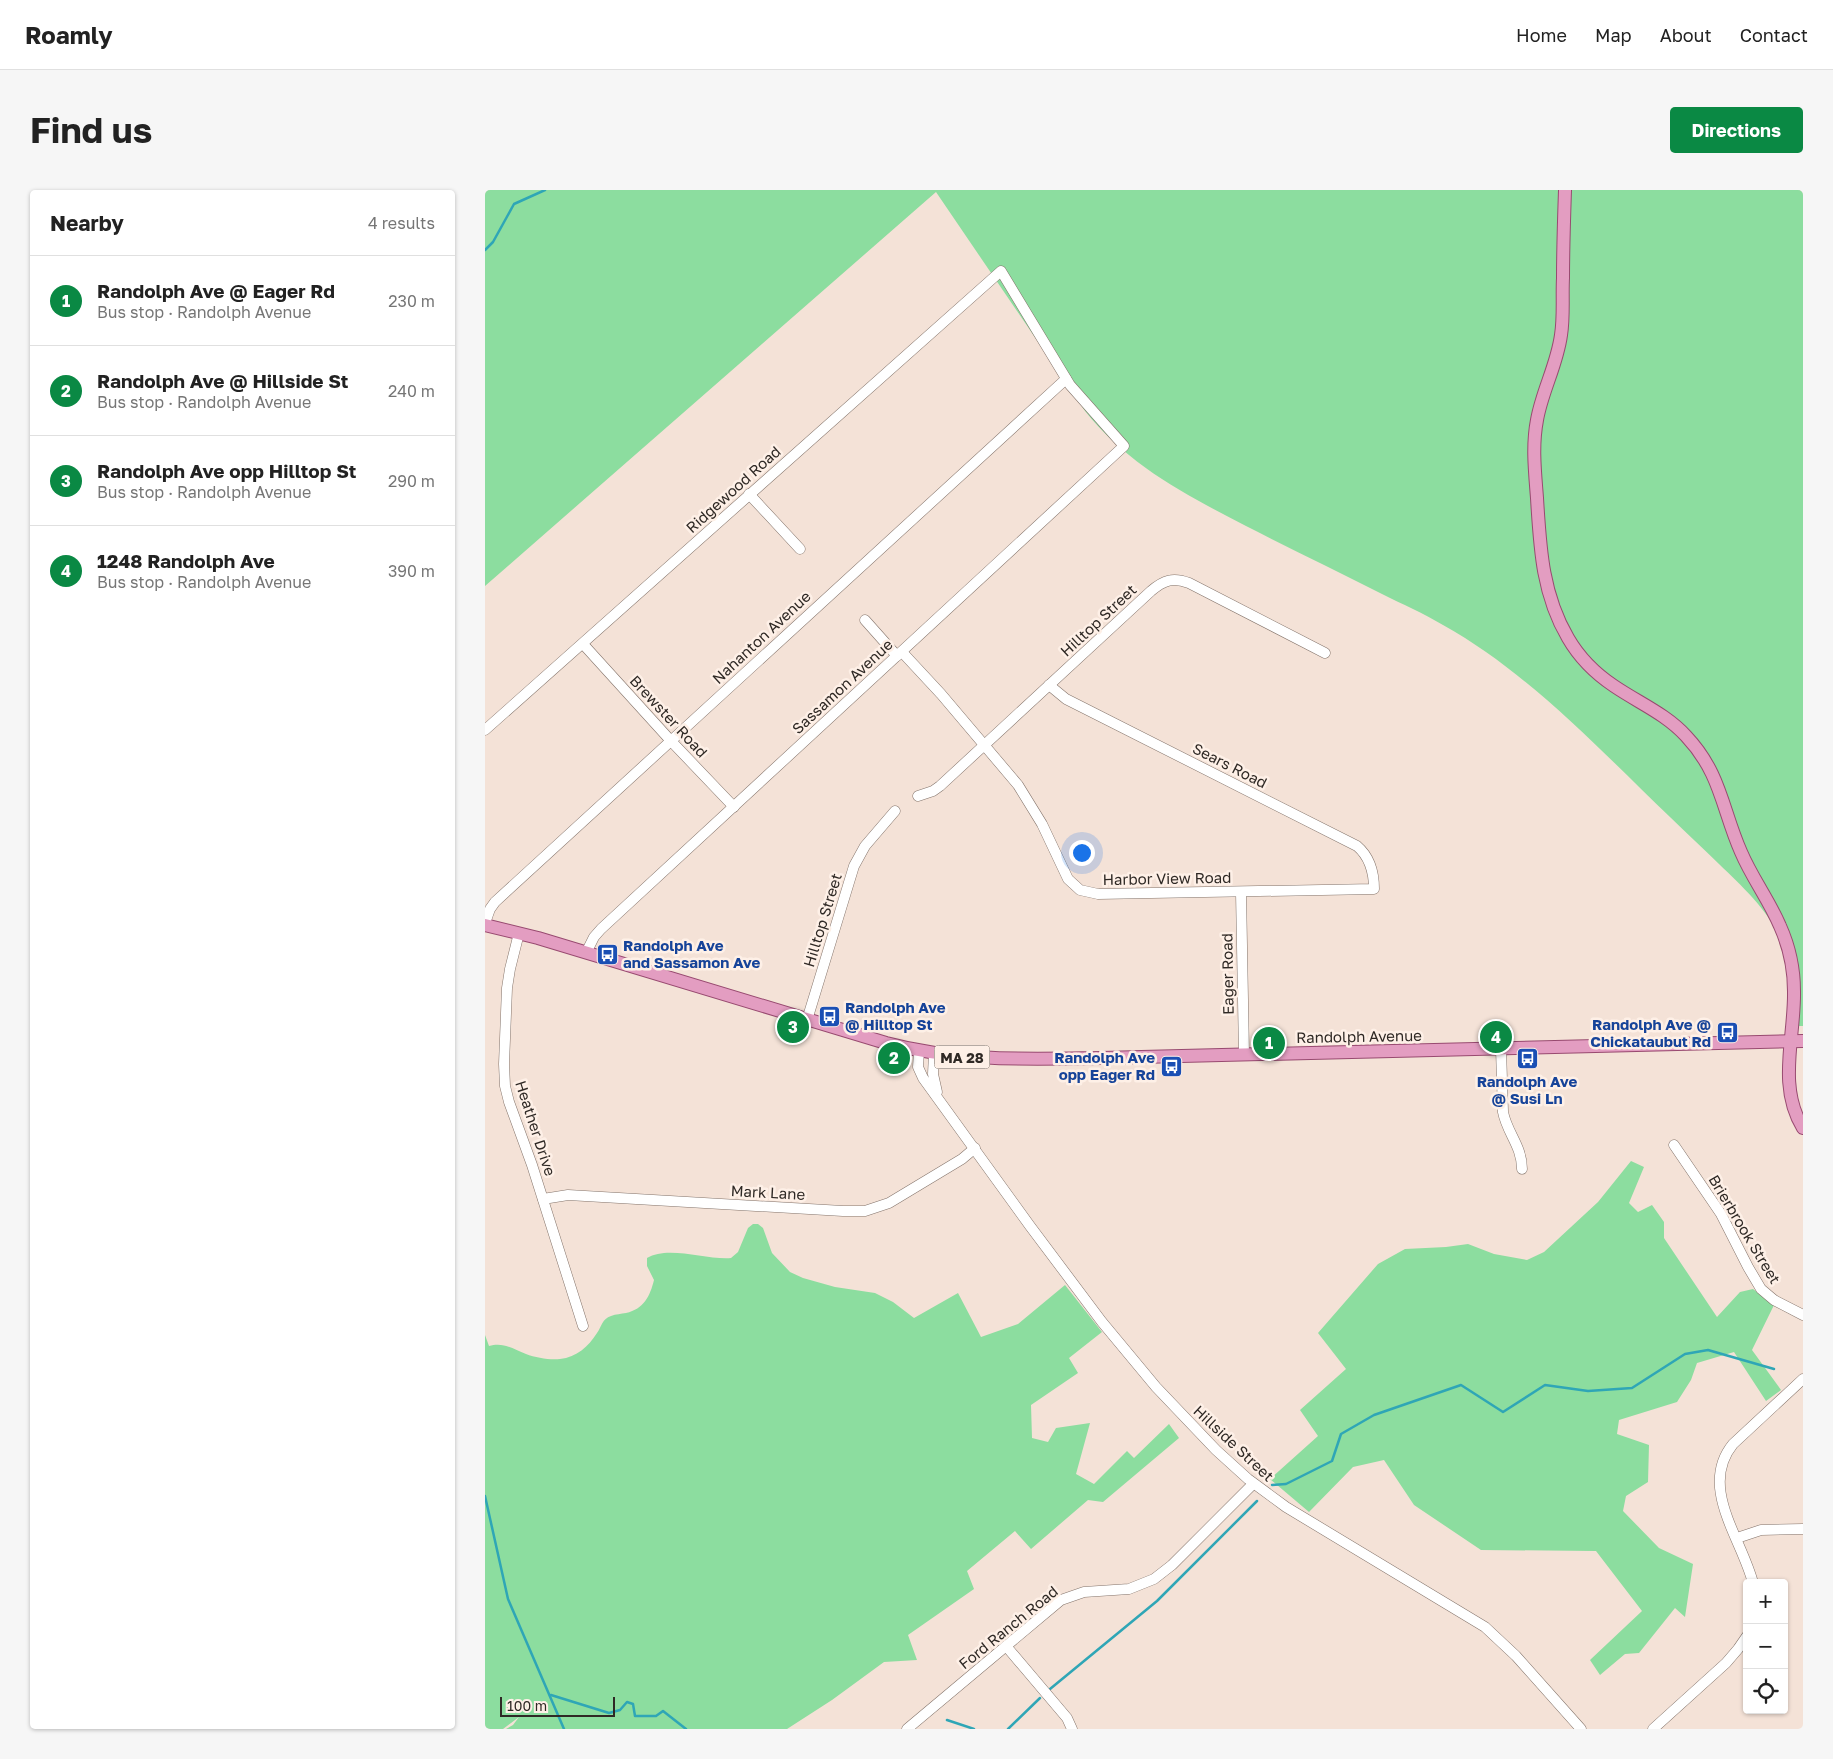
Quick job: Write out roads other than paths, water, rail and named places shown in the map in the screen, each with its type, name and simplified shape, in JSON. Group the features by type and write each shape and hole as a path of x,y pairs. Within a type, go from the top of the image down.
{"main road":[{"path":"1565,190 1561,334 1539,410 1534,446 1540,547 1547,589 1567,637 1587,663 1615,687 1673,723 1694,744 1709,767 1721,791 1741,852 1776,917 1787,942 1793,968 1797,1042 1790,1097 1795,1113 1803,1128"},
{"name":"Randolph Avenue","path":"485,924 886,1043 935,1054 962,1057 1006,1059 1797,1042"}],"street":[{"name":"Ridgewood Road","path":"485,730 1001,271 1065,378"},
{"name":"Sassamon Avenue","path":"587,953 597,933 1124,446 1080,398 1065,378"},
{"name":"Nahanton Avenue","path":"485,924 490,909 495,902 1065,378"},
{"path":"749,494 799,549"},
{"name":"Hilltop Street","path":"918,796 937,789 1157,586 1170,579 1189,583 1325,653"},
{"name":"Harbor View Road","path":"865,620 935,687 1023,792 1045,831 1066,876 1080,890 1098,894 1374,889"},
{"name":"Brewster Road","path":"583,644 734,807"},
{"name":"Sears Road","path":"1049,685 1066,699 1357,846 1369,861 1374,889"},
{"name":"Hilltop Street","path":"807,1020 854,866 865,846 895,811"},
{"name":"Eager Road","path":"1241,892 1244,1054"},
{"name":"Heather Drive","path":"519,933 506,994 505,1078 509,1102 543,1199 583,1326"},
{"path":"1501,1049 1503,1112 1505,1121 1521,1154 1522,1169"},
{"name":"Hillside Street","path":"919,1051 918,1064 920,1072 1027,1222 1111,1333 1216,1450 1253,1484 1303,1518 1485,1627 1516,1656 1581,1729"},
{"name":"Hillside Street","path":"935,1054 933,1079 939,1100"},
{"name":"Brierbrook Street","path":"1674,1145 1725,1220 1761,1289 1774,1300 1803,1315"},
{"name":"Mark Lane","path":"543,1199 568,1195 858,1211 876,1208 889,1203 975,1148"},
{"path":"1752,1579 1720,1493 1719,1480 1723,1461 1733,1444 1803,1379"},
{"name":"Ford Ranch Road","path":"907,1729 1067,1597 1091,1591 1129,1589 1152,1580 1172,1565 1253,1484"},
{"path":"1737,1538 1761,1530 1803,1529"},
{"path":"1653,1729 1726,1663 1743,1642"},
{"path":"1006,1646 1067,1718 1072,1729"}],"waterway":[{"path":"485,250 493,242 514,204 545,190"},
{"path":"1272,1485 1286,1484 1332,1461 1341,1434 1374,1415 1461,1385 1503,1412 1545,1385 1588,1391 1632,1388 1685,1354 1708,1350 1774,1369"},
{"path":"485,1496 508,1599 564,1729"},
{"path":"1050,1689 1157,1601 1257,1501"},
{"path":"551,1695 609,1713 620,1710 627,1702 633,1704 635,1716 656,1716 663,1711 686,1729"},
{"path":"1008,1729 1040,1698"},
{"path":"947,1720 974,1729"}],"place":[{"name":"Randolph Ave and Sassamon Ave","path":"607,954"},
{"name":"Randolph Ave @ Hilltop St","path":"829,1016"},
{"name":"Randolph Ave opp Hilltop St","path":"793,1027"},
{"name":"Randolph Ave @ Chickataubut Rd","path":"1727,1033"},
{"name":"1248 Randolph Ave","path":"1496,1037"},
{"name":"Randolph Ave @ Eager Rd","path":"1269,1043"},
{"name":"Randolph Ave @ Hillside St","path":"894,1058"},
{"name":"Randolph Ave @ Susi Ln","path":"1527,1058"},
{"name":"Randolph Ave opp Eager Rd","path":"1171,1066"}]}
